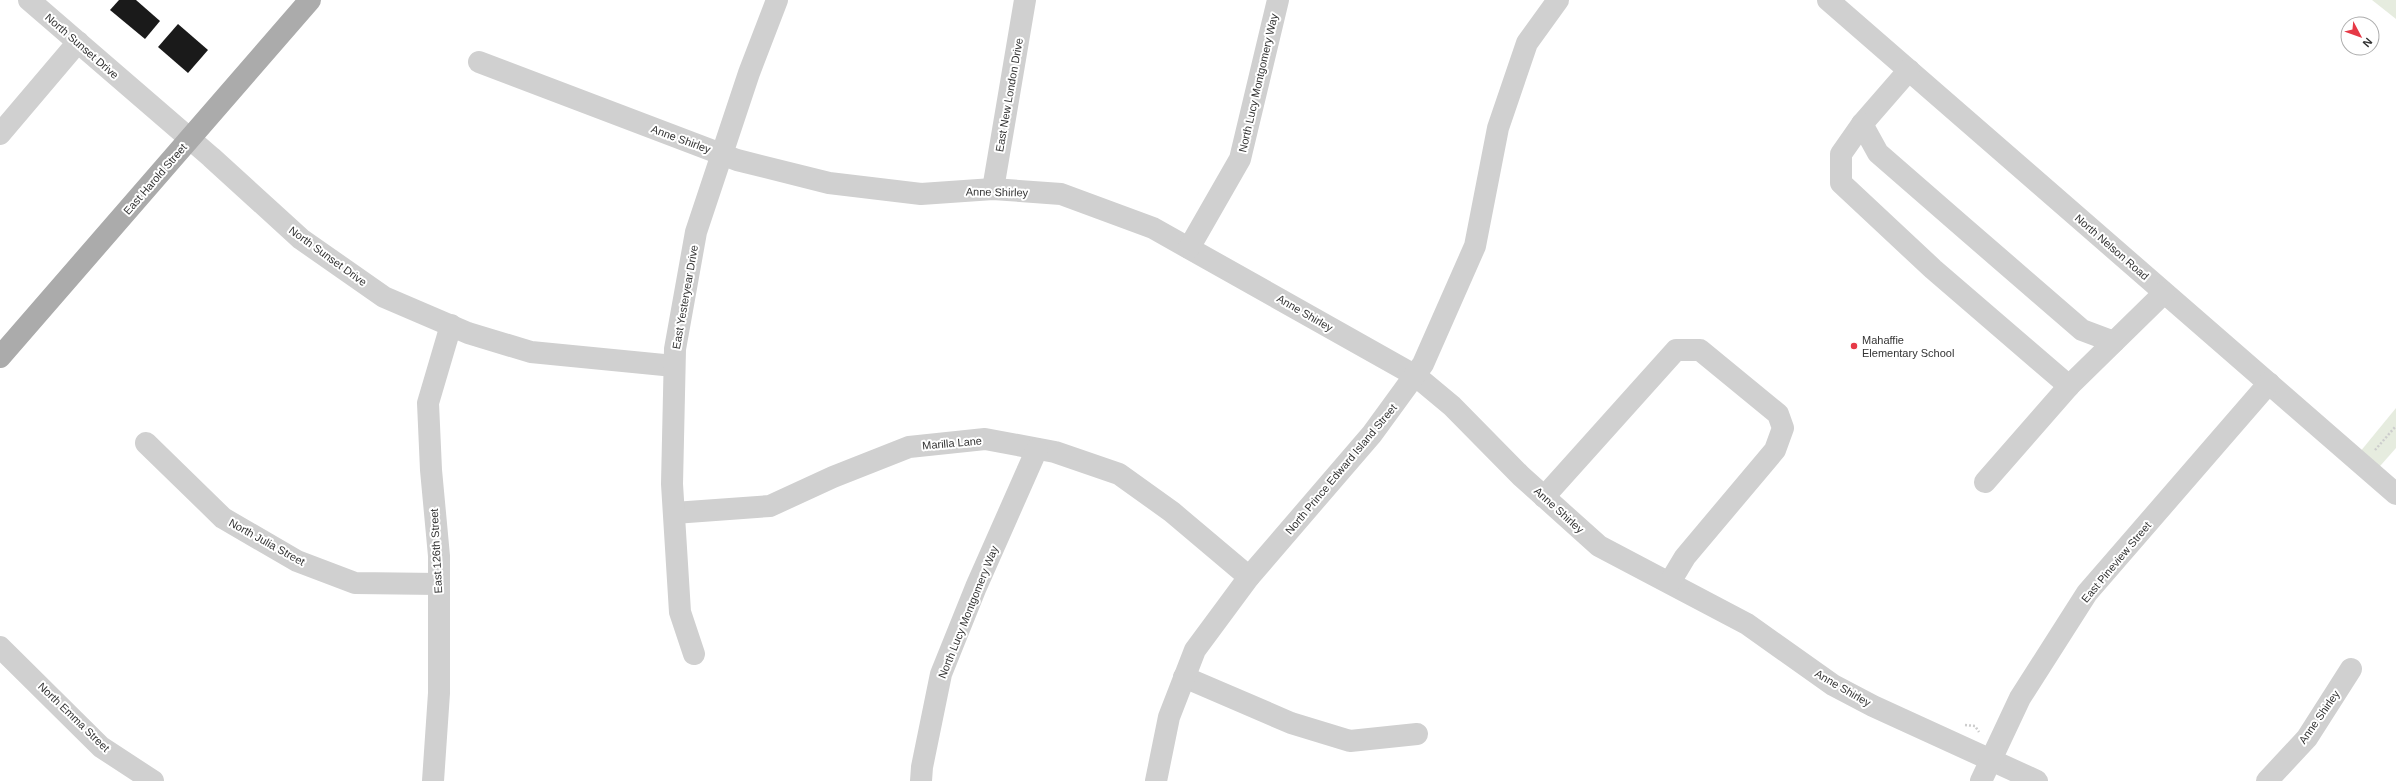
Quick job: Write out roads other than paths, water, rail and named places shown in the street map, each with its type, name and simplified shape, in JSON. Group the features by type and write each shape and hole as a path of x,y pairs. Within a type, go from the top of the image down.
{"main road":[{"name":"East Harold Street","path":"0,357 310,0"}],"street":[{"name":"North Sunset Drive","path":"29,0 190,139 301,239 384,297 451,325 531,352 674,366"},
{"name":"East Yesteryear Drive","path":"694,654 680,612 672,484 675,349 696,232 777,0"},
{"name":"East New London Drive","path":"993,189 1025,0"},
{"name":"North Lucy Montgomery Way","path":"1190,248 1240,159 1278,0"},
{"name":"North Prince Edward Island Street","path":"1156,781 1169,717 1195,650 1249,577 1372,434 1416,376 1475,246 1498,128 1527,43 1558,0"},
{"name":"North Nelson Road","path":"1828,0 2396,494"},
{"path":"0,134 78,42"},
{"name":"Anne Shirley","path":"479,62 722,154 829,183 921,194 993,189 1061,194 1153,228 1416,376 1452,406 1544,497 1599,546 1748,624 1833,685 1873,706 1991,758 2037,781"},
{"path":"1909,70 1862,124 1841,154 1841,182 1933,270 2069,386"},
{"path":"1862,124 1878,153 1957,222 2082,330 2114,342"},
{"path":"1985,482 2069,386 2164,293"},
{"name":"East 126th Street","path":"433,781 439,693 439,556 431,470 428,403 451,325"},
{"path":"1544,497 1676,350 1700,350 1778,414 1782,428 1774,450 1685,557 1670,582"},
{"name":"East Pineview Street","path":"1981,781 2020,698 2087,593 2269,383"},
{"name":"Marilla Lane","path":"674,513 770,506 833,477 909,447 985,440 1055,452 1119,474 1172,512 1249,577"},
{"name":"North Julia Street","path":"146,443 223,518 297,561 355,583 439,584"},
{"name":"North Lucy Montgomery Way","path":"921,781 922,767 941,674 976,587 1038,449"},
{"name":"North Emma Street","path":"0,647 101,747 153,781"},
{"name":"Anne Shirley","path":"2267,781 2307,738 2351,669"},
{"path":"1184,677 1291,723 1350,741 1417,734"}],"place":[{"name":"Mahaffie Elementary School","path":"1854,346"}]}
